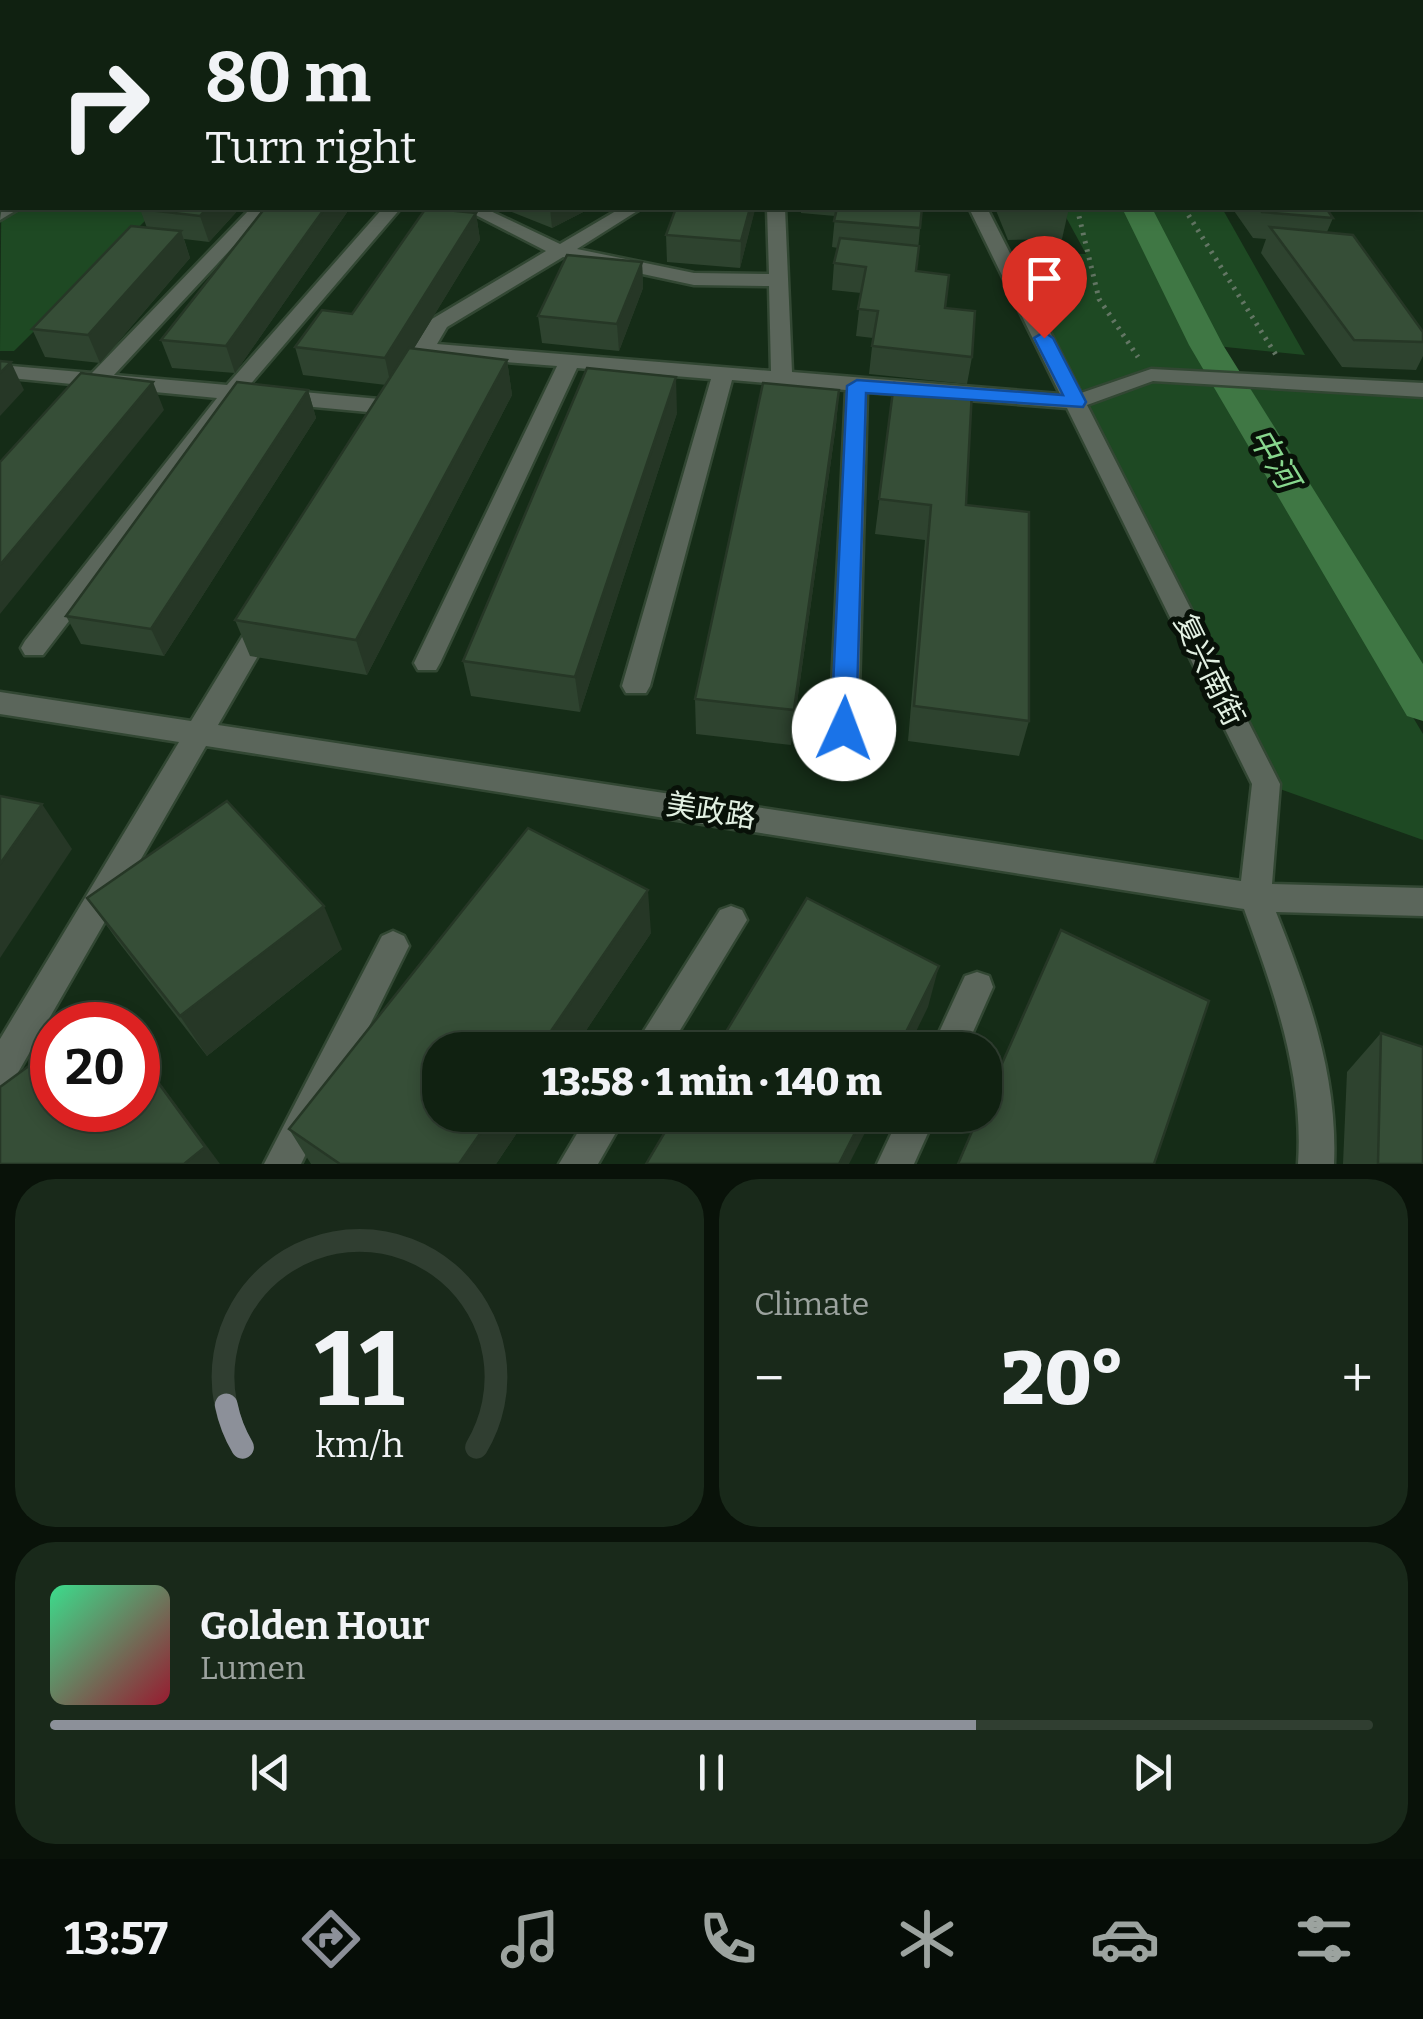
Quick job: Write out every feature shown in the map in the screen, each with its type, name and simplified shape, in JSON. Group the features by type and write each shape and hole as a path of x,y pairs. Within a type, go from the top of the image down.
{"street":[{"path":"70,408 258,210"},
{"path":"34,648 233,392 390,210"},
{"path":"475,210 560,251 694,279 779,280"},
{"path":"0,371 233,392 385,415 439,323 630,210"},
{"path":"776,210 782,380"},
{"name":"复兴南街","path":"979,210 1266,784 1255,897 1299,1014 1318,1127 1316,1164"},
{"path":"424,349 1076,402 1151,376 1423,390"},
{"path":"427,663 569,362"},
{"path":"636,686 723,375"},
{"path":"844,729 857,386"},
{"path":"0,1071 281,594"},
{"name":"美政路","path":"0,703 201,731 1255,897 1423,902"},
{"path":"660,1032 731,920"},
{"path":"282,1164 393,946"},
{"path":"956,1032 977,988"},
{"path":"578,1164 598,1132"},
{"path":"895,1164 910,1132"}],"path":[{"path":"1077,210 1100,299 1151,376"},
{"path":"1185,210 1292,381"}],"green space":[{"path":"1,210 156,210 14,351 0,351"},
{"path":"1062,210 1125,210 1201,363 1423,734 1423,840 1266,784 1014,252 1086,254"},
{"path":"1138,210 1223,210 1305,355 1206,345"},
{"path":"1244,379 1423,390 1423,670"}],"building":[{"path":"149,210 205,210 200,216"},
{"path":"263,210 324,210 226,346 161,340"},
{"path":"425,210 476,213 385,358 295,347 322,310 352,314"},
{"path":"675,210 749,210 741,241 666,235"},
{"path":"837,210 922,210 920,228 834,221"},
{"path":"1327,210 1333,218 1262,212"},
{"path":"131,226 181,231 88,335 32,329"},
{"path":"1270,227 1353,235 1423,332 1423,342 1354,340"},
{"path":"840,238 919,246 916,271 949,275 945,308 975,311 972,357 872,346 878,311 858,309 866,267 834,263"},
{"path":"567,255 642,262 617,324 538,316"},
{"path":"409,348 507,360 356,640 235,620"},
{"path":"0,361 11,362 0,373"},
{"path":"587,368 676,377 575,677 463,661"},
{"path":"81,373 153,382 0,565 0,462"},
{"path":"237,382 308,390 151,629 66,616"},
{"path":"763,383 839,390 794,710 695,699"},
{"path":"894,383 972,391 966,505 1029,512 1029,721 914,706 931,505 879,499"},
{"path":"0,796 42,804 0,864"},
{"path":"227,801 324,906 180,1016 87,898"},
{"path":"528,828 648,890 550,1032 422,1032 422,1132 481,1132 459,1164 340,1164 289,1129"},
{"path":"807,898 939,966 906,1032 726,1032"},
{"path":"1061,930 1209,1001 1154,1164 958,1164 972,1132 1002,1132 1002,1064"},
{"path":"1381,1033 1423,1047 1423,1164 1378,1164"},
{"path":"30,1065 30,1132 160,1132 160,1085 205,1147 184,1164 0,1164 0,1087"},
{"path":"665,1132 855,1132 839,1164 646,1164"}],"waterway":[{"name":"中河","path":"1138,210 1206,345 1423,703"}],"route":[{"path":"844,729 857,386 1076,402 1044,338"}]}
